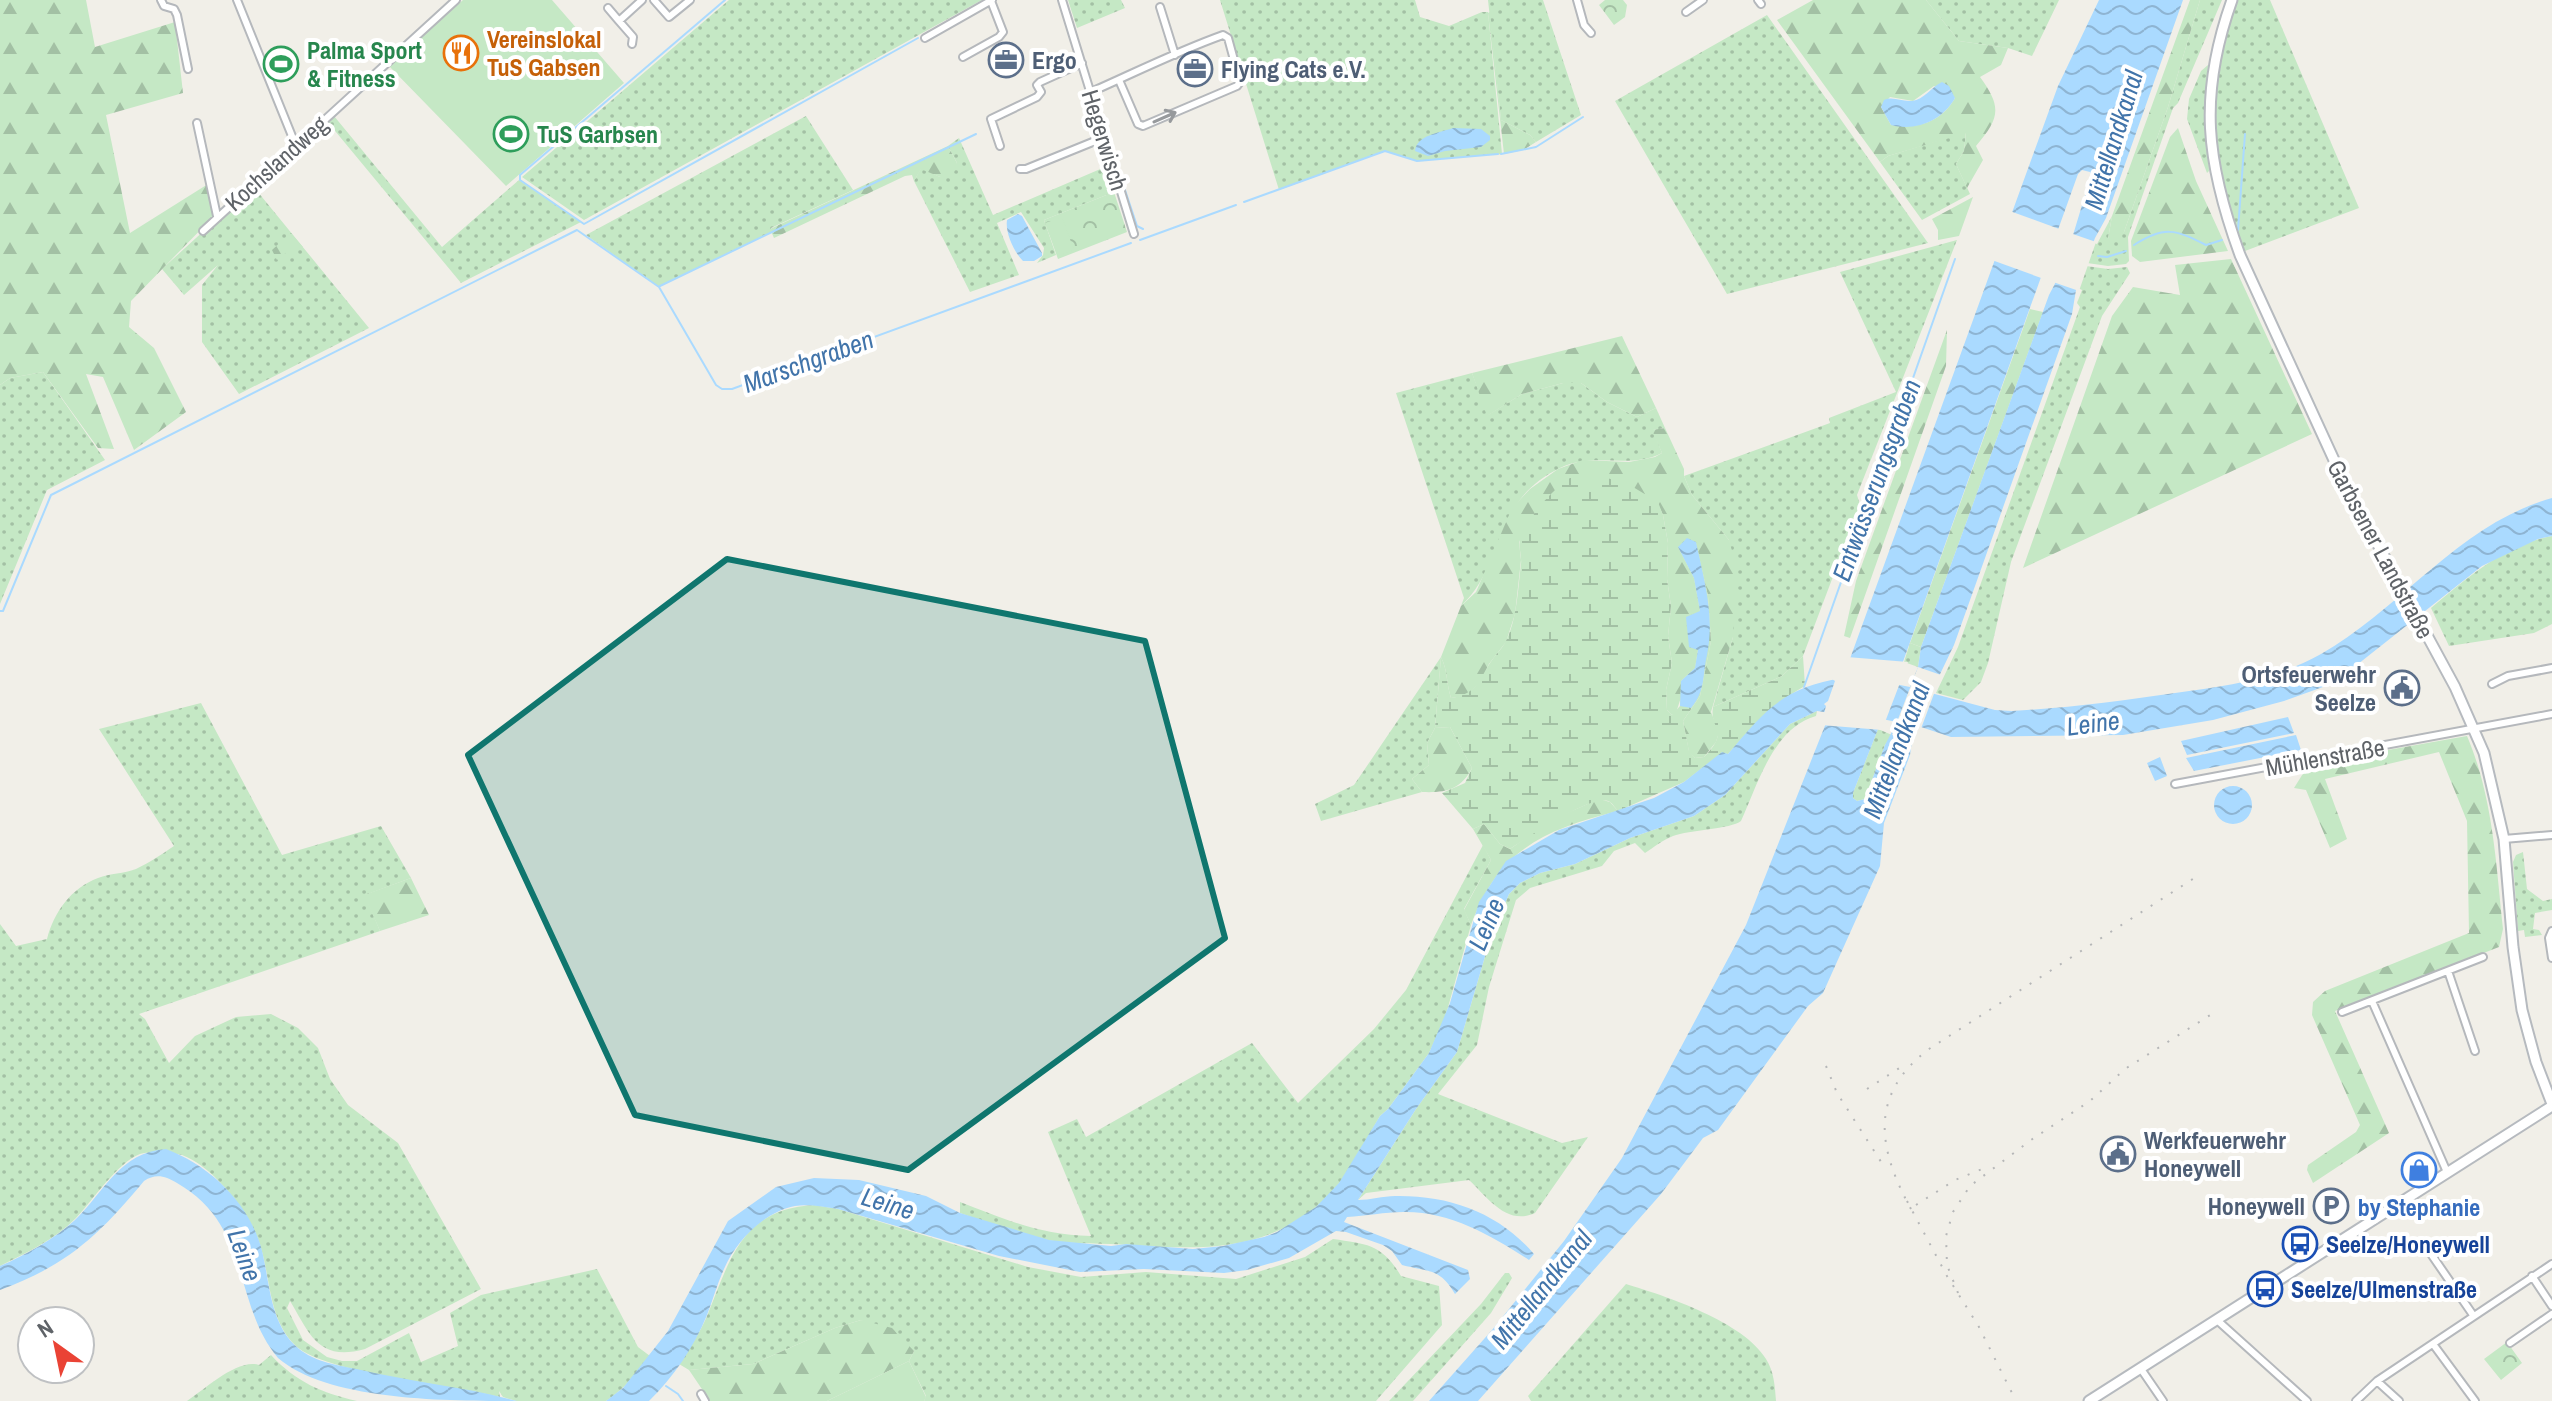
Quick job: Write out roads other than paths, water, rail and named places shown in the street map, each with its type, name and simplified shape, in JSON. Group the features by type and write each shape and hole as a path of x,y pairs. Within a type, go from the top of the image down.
{"main road":[{"name":"Garbsener Landstraße","path":"2232,0 2215,56 2209,107 2211,152 2226,218 2345,484 2435,650 2474,730 2491,775 2504,839 2517,982 2529,1040 2552,1105"},
{"path":"2089,1401 2552,1105"}],"street":[{"path":"161,0 177,15 188,69"},
{"path":"237,0 296,146"},
{"name":"Kochslandweg","path":"203,231 456,0"},
{"path":"619,21 642,0"},
{"path":"654,0 669,17 690,0"},
{"path":"925,38 992,0 1003,28 1002,34 963,57"},
{"name":"Hegerwisch","path":"1062,0 1134,234"},
{"path":"1577,0 1584,25 1591,33"},
{"path":"1686,12 1703,0"},
{"path":"1160,7 1175,55"},
{"path":"608,8 633,37 632,44"},
{"path":"1091,92 1221,35 1227,36 1240,80 1239,85 1143,126 1138,124 1119,80"},
{"path":"1000,146 991,119 1037,97 1041,92 1037,85 1040,82 1082,63"},
{"path":"197,123 217,216"},
{"path":"1020,169 1105,137"},
{"path":"2492,684 2508,676 2552,668"},
{"name":"Mühlenstraße","path":"2175,784 2552,714"},
{"path":"2504,839 2552,835"},
{"path":"2552,931 2549,938 2552,958"},
{"path":"2342,1012 2483,957"},
{"path":"2448,971 2475,1051"},
{"path":"2372,1001 2447,1172"},
{"path":"2429,1251 2473,1315"},
{"path":"2356,1401 2377,1381 2552,1264"},
{"path":"2532,1276 2552,1306"},
{"path":"2510,1343 2552,1314"},
{"path":"2217,1320 2307,1401"},
{"path":"2433,1344 2475,1401"},
{"path":"2141,1369 2163,1401"},
{"path":"2377,1381 2399,1401"}],"water":[{"path":"2099,0 2183,0 2106,218 2095,238 2076,290 2072,314 1954,645 1931,693 1995,710 2012,711 2114,701 2250,680 2287,670 2321,654 2378,614 2432,568 2488,527 2519,510 2552,498 2552,536 2538,539 2482,566 2334,683 2284,701 2213,720 2123,735 1951,737 1918,726 1884,823 1880,866 1823,993 1808,1006 1718,1130 1703,1138 1661,1194 1478,1401 1429,1401 1564,1241 1622,1158 1746,925 1830,713 1817,711 1790,724 1725,795 1694,816 1630,838 1575,864 1540,873 1520,883 1509,894 1491,936 1457,1052 1358,1200 1415,1197 1472,1209 1489,1217 1520,1240 1534,1254 1529,1260 1454,1220 1396,1212 1347,1217 1344,1222 1468,1270 1470,1279 1455,1294 1439,1275 1402,1265 1383,1245 1336,1231 1289,1258 1247,1270 1224,1273 1144,1269 1080,1272 999,1256 838,1209 795,1206 762,1221 736,1248 724,1269 696,1339 658,1392 649,1401 606,1401 623,1388 668,1331 728,1221 776,1187 814,1178 859,1180 926,1196 960,1213 1049,1240 1111,1246 1126,1244 1193,1249 1223,1246 1277,1232 1316,1207 1339,1183 1380,1116 1429,1053 1450,1003 1479,902 1506,861 1559,830 1654,798 1684,782 1722,752 1728,754 1765,713 1790,694 1843,678 2058,86","holes":["2082,170 2090,172 2091,178 2067,253 1921,647 1918,667 1910,687 1895,684","1882,719 1897,722 1865,799 1857,801 1853,793"]},
{"path":"1942,82 1949,86 1955,98 1936,118 1910,127 1891,125 1881,107 1884,100 1916,100"},
{"path":"1453,128 1481,129 1490,136 1490,140 1481,147 1428,156 1415,151 1424,138"},
{"path":"1018,214 1042,253 1034,261 1023,261 1013,248 1007,220"},
{"path":"1687,538 1696,542 1708,598 1710,626 1701,689 1691,708 1680,706 1681,681 1695,668 1698,650 1689,647 1686,617 1700,611 1694,578 1678,547"},
{"path":"2288,717 2294,733 2187,755 2181,741"},
{"path":"2296,735 2301,750 2194,771 2186,758"},
{"path":"2160,757 2167,776 2155,781 2147,763"},
{"path":"2233,786 2246,792 2252,805 2246,818 2233,824 2220,818 2214,805 2220,792"},
{"name":"Leine","path":"166,1149 212,1175 247,1215 261,1247 276,1314 288,1338 298,1348 336,1365 517,1401 390,1396 327,1383 300,1372 278,1358 264,1336 253,1314 230,1243 218,1221 201,1201 164,1177 144,1181 97,1233 64,1259 0,1290 0,1266 67,1227 125,1165 137,1157"}],"waterway":[{"path":"725,0 520,175 520,180 584,224 918,38"},
{"name":"Marschgraben","path":"1501,154 1536,147 1583,117"},
{"path":"660,286 976,134"},
{"path":"2238,230 2245,134"},
{"name":"Marschgraben","path":"1244,202 1385,151 1417,161 1498,154"},
{"path":"1116,163 1137,226 1143,229"},
{"name":"Marschgraben","path":"1140,240 1236,205"},
{"name":"Marschgraben","path":"0,611 3,611 51,495 577,230 659,287 716,385 722,389 732,389 1131,243"},
{"path":"2134,245 2162,232 2178,233 2206,245 2222,240"},
{"path":"2098,256 2107,257 2126,251"},
{"name":"Entwässerungsgraben","path":"1804,687 1955,259"},
{"path":"666,1386 683,1401"}],"railway":[{"path":"1911,1209 1891,1165 1885,1124 1888,1104 1896,1085 1909,1067 1929,1049 2199,875"},
{"path":"1958,1293 1947,1265 1946,1236 1953,1212 1970,1186 2090,1101 2125,1069 2215,1012"},
{"path":"1867,1089 1904,1065"},
{"path":"1826,1066 1837,1093 1885,1168"},
{"path":"1916,1205 1955,1180 1982,1169"},
{"path":"1907,1201 1947,1276 1979,1327 2016,1401"}],"place":[{"name":"Vereinslokal TuS Gabsen","path":"461,53"},
{"name":"Ergo","path":"1006,60"},
{"name":"Palma Sport & Fitness","path":"281,64"},
{"name":"Flying Cats e.V.","path":"1195,69"},
{"name":"TuS Garbsen","path":"511,134"},
{"name":"Ortsfeuerwehr Seelze","path":"2402,688"},
{"name":"Werkfeuerwehr Honeywell","path":"2118,1154"},
{"name":"by Stephanie","path":"2419,1170"},
{"name":"Honeywell","path":"2331,1206"},
{"name":"Seelze/Honeywell","path":"2300,1244"},
{"name":"Seelze/Ulmenstraße","path":"2265,1289"}],"water label":[{"name":"Mittellandkanal","path":"2113,140"},
{"name":"Mittellandkanal","path":"1896,750"},
{"name":"Mittellandkanal","path":"1541,1289"}]}
